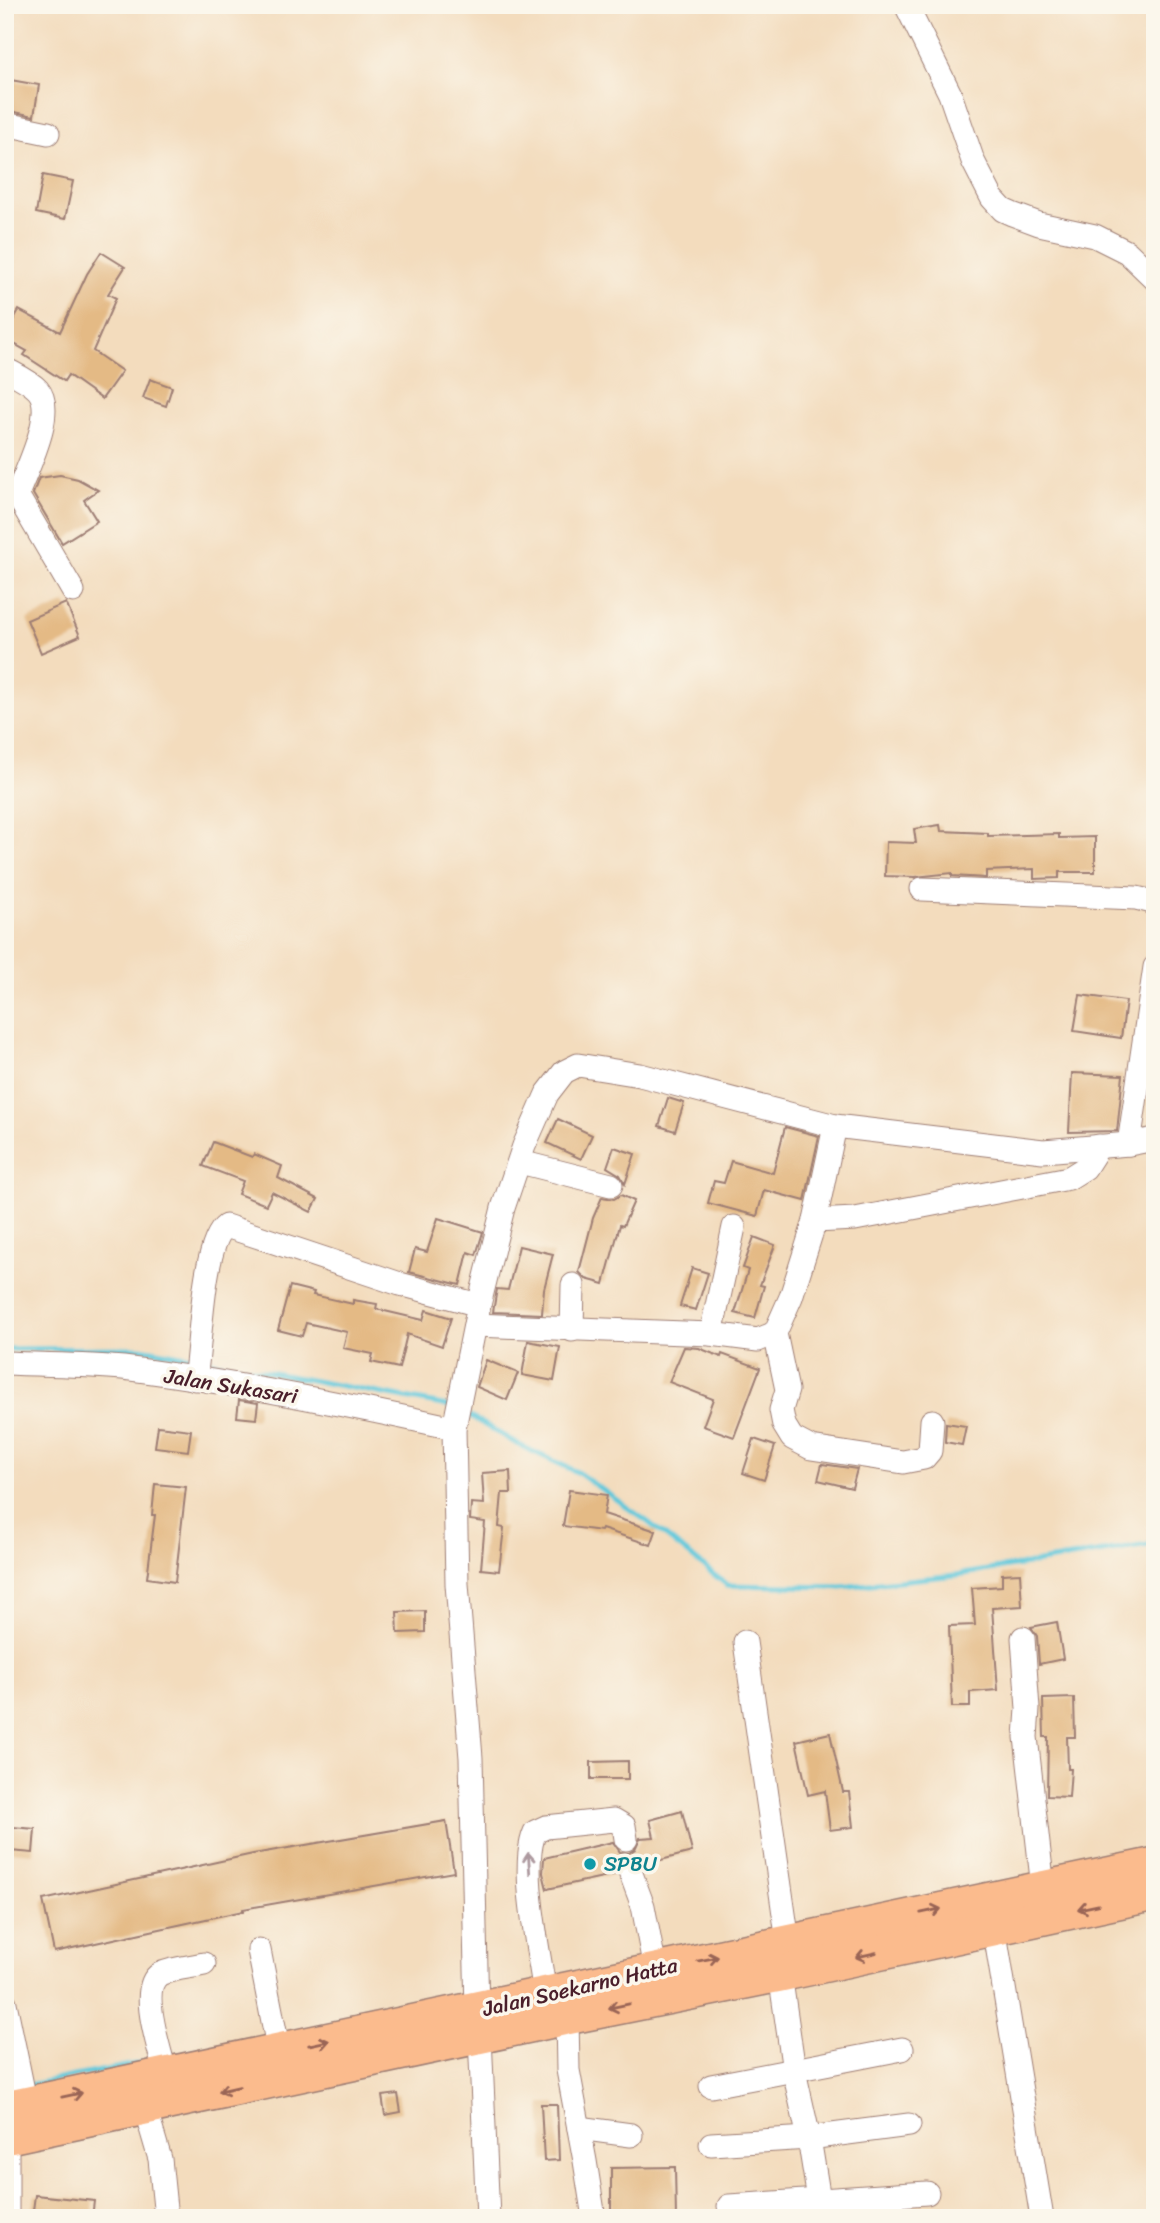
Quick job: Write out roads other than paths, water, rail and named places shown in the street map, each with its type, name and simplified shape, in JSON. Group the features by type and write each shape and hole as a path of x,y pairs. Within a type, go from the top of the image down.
{"highway":[{"name":"Jalan Soekarno Hatta","path":"556,2006 655,1969 785,1963 1042,1882 1155,1865"},
{"name":"Jalan Soekarno Hatta","path":"13,2116 165,2070 278,2047 556,2006 994,1927 1155,1893"},
{"name":"Jalan Soekarno Hatta","path":"13,2116 145,2108 478,2016"}],"street":[{"path":"906,5 950,94 973,161 998,204 1012,215 1039,224 1095,236 1127,252 1155,279"},
{"path":"8,128 48,133"},
{"path":"5,369 38,390 45,402 44,421 17,495 73,591"},
{"path":"922,889 1136,898 1153,902 1155,905"},
{"path":"1129,1143 1155,967"},
{"path":"488,2218 478,2016 471,1758 457,1584 455,1422 503,1208 524,1146 547,1094 564,1072 578,1065 640,1074 835,1126 1043,1151 1155,1139"},
{"path":"835,1126 814,1221 790,1297 775,1333 787,1390 781,1410 783,1425 800,1444 827,1452 903,1462 924,1458 930,1451 932,1422"},
{"path":"814,1221 855,1219 1069,1178 1085,1168 1099,1146"},
{"path":"520,1162 611,1185"},
{"path":"196,1374 208,1267 219,1231 226,1226 400,1284 477,1315 572,1330 711,1335 758,1340 775,1333"},
{"path":"711,1335 734,1227"},
{"path":"572,1330 573,1285"},
{"name":"Jalan Sukasari","path":"5,1363 196,1374 352,1406 455,1422"},
{"path":"1023,1638 1028,1709 1026,1737 1042,1882"},
{"path":"745,1642 777,1861 793,2063 809,2137 820,2209"},
{"path":"594,2218 556,2006 535,1931 528,1852 535,1832 545,1828 614,1819 624,1826 626,1839"},
{"path":"630,1871 643,1906 655,1969"},
{"path":"994,1927 1042,2218"},
{"path":"260,1950 278,2047"},
{"path":"165,2070 151,2012 149,1994 152,1983 160,1974 204,1964"},
{"path":"5,2003 10,2027 13,2116 7,2218"},
{"path":"711,2086 793,2063 902,2049"},
{"path":"145,2108 160,2160 166,2218"},
{"path":"711,2144 809,2137 909,2125"},
{"path":"579,2128 631,2135"},
{"path":"729,2206 820,2209 927,2193"}],"waterway":[{"path":"5,1349 140,1348 192,1357"},
{"path":"205,1360 453,1407"},
{"path":"464,1413 519,1445 577,1472 648,1522 727,1585 841,1587 956,1575 1155,1544"},
{"path":"29,2085 157,2060"}],"place":[{"name":"SPBU","path":"590,1864"}]}
